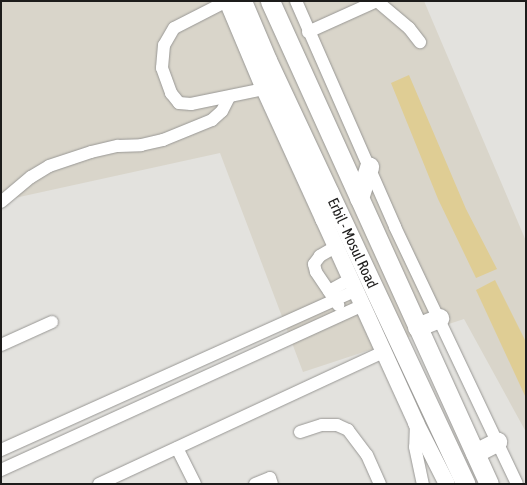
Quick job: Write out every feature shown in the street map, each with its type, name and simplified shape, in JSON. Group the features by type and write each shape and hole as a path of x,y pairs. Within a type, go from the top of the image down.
{"highway":[{"name":"Erbil - Mosul Road","path":"242,1 267,60 329,192 445,459 466,484"},
{"name":"Erbil - Mosul Road","path":"270,1 291,51 489,484"},
{"path":"267,60 291,51"},
{"path":"359,198 368,167"},
{"path":"324,218 329,192"},
{"path":"417,327 439,318"},
{"path":"475,453 497,442"}],"main road":[{"path":"227,1 264,89 416,423 445,459 447,484"}],"street":[{"path":"227,1 174,28 164,45 162,68 171,93 179,103 191,104 264,89"},
{"path":"296,1 368,167 517,484"},
{"path":"308,32 377,1 409,28 420,42"},
{"path":"1,202 31,177 49,166 91,152 118,146 141,146 163,140 206,123 222,111 229,96"},
{"path":"336,246 320,256 314,264 343,314"},
{"path":"1,450 91,410 332,296 357,291"},
{"path":"1,470 343,314 357,291"},
{"path":"1,346 52,322"},
{"path":"99,484 384,352"},
{"path":"91,410 99,426"},
{"path":"416,423 415,447 423,484"},
{"path":"300,432 322,425 337,425 348,430 368,455 380,484"},
{"path":"177,448 193,483"},
{"path":"255,484 270,478 272,484"}],"shaded area":[{"path":"1,1 424,1 526,241 526,432 464,319 303,372 220,153 1,201"}],"building":[{"path":"409,75 466,209 497,269 476,278 438,199 391,83"},
{"path":"495,280 526,342 526,398 476,290"}]}
